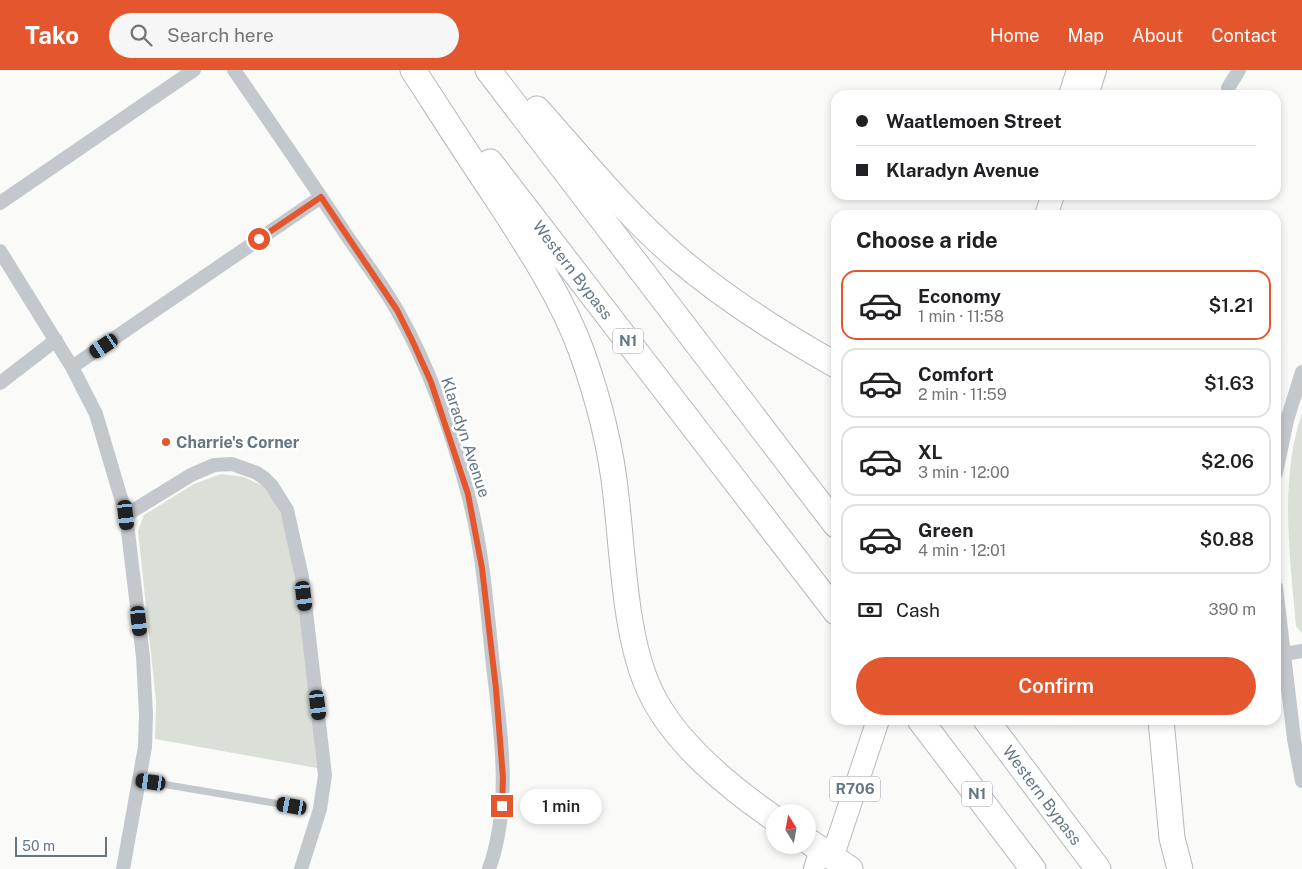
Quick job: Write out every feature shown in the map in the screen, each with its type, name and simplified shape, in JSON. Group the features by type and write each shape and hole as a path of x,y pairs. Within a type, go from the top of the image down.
{"highway":[{"path":"412,70 557,294 580,349 597,397 607,443 616,493 632,625 638,659 650,691 669,723 693,752 766,812"},
{"name":"Western Bypass","path":"420,70 831,605"},
{"path":"488,70 831,517"},
{"path":"501,70 634,217 675,255 720,292 763,322 831,362"},
{"name":"N1","path":"924,725 1033,869"},
{"name":"Western Bypass","path":"990,725 1098,869"},
{"path":"1161,725 1172,838 1180,869"}],"main road":[{"path":"1072,90 1078,70"},
{"path":"1089,90 1095,70"},
{"name":"R706","path":"825,859 863,725"},
{"name":"R706","path":"825,859 876,725"}],"street":[{"path":"0,203 194,70"},
{"name":"Klaradyn Avenue","path":"234,70 397,310 431,382 468,494 482,568 496,689 503,778 500,824 489,869"},
{"path":"1228,88 1239,70"},
{"path":"72,367 321,197"},
{"path":"0,251 72,367 96,414 126,515 143,657 146,706 145,747 123,869"},
{"path":"0,383 56,340"},
{"path":"1281,449 1287,420 1302,372"},
{"path":"126,515 191,475 214,465 232,464 257,473 264,478 272,486 286,510 302,577 325,775 320,810 301,869"},
{"path":"1281,629 1294,739 1302,781"},
{"path":"1284,654 1302,651"}],"lane":[{"path":"138,780 292,806"}],"shaded area":[{"path":"1302,413 1302,633 1296,626 1289,546 1288,492 1295,439"},
{"path":"221,474 244,477 261,485 274,499 284,523 295,569 317,768 155,739 156,701 138,531 144,515 194,484"}],"place":[{"name":"Charrie's Corner","path":"166,442"}],"route":[{"path":"259,239 321,197 397,310 431,382 468,494 482,568 496,689 503,778 502,806"}]}
